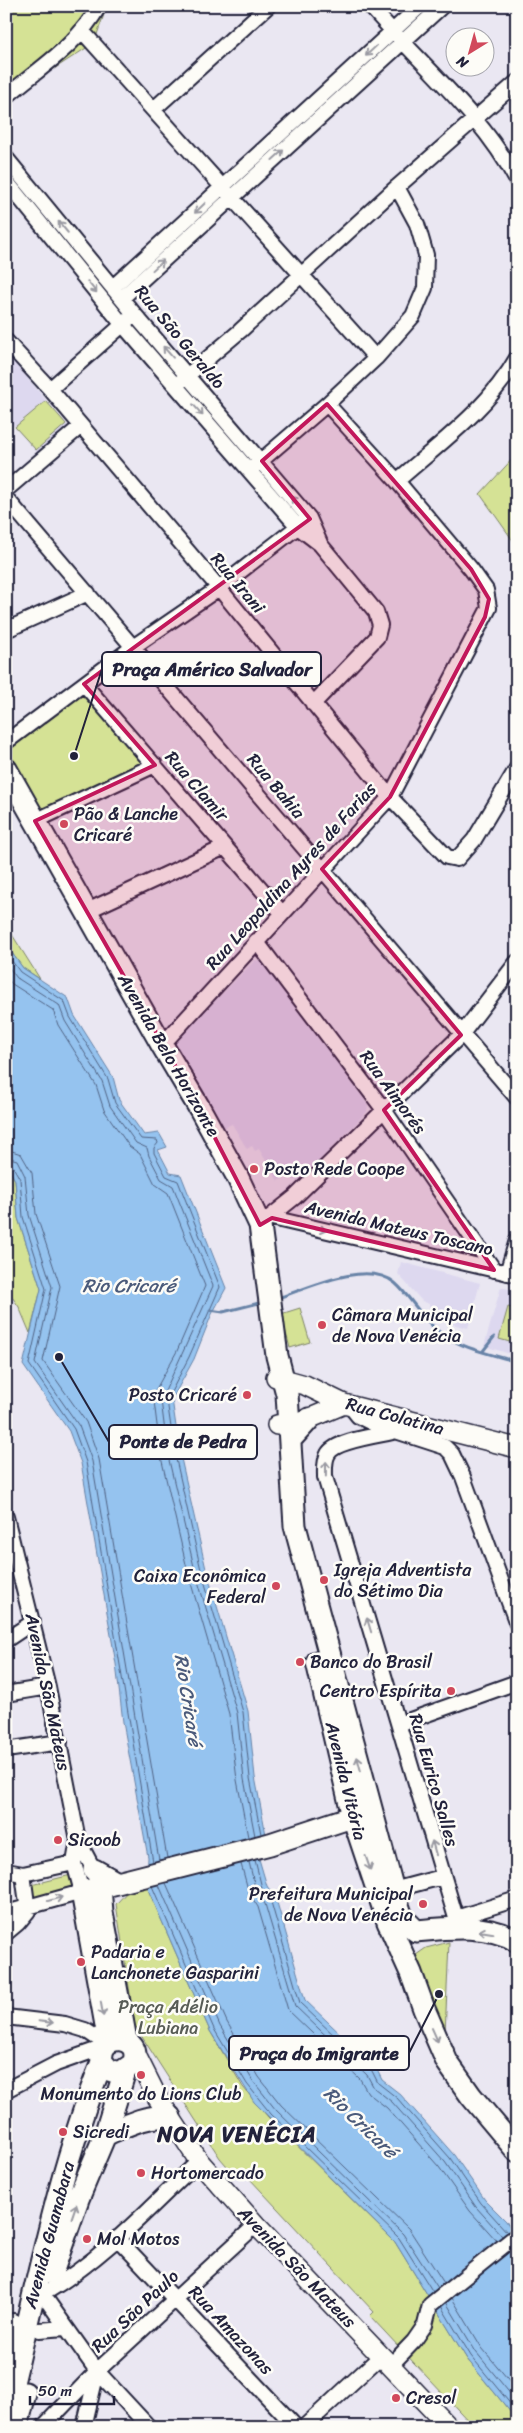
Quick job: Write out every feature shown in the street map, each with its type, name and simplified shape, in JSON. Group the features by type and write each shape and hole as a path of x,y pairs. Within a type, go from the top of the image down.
{"main road":[{"name":"Avenida Belo Horizonte","path":"6,770 162,1045 266,1222 268,1291 279,1372"},
{"name":"Avenida Vitória","path":"279,1372 291,1427 284,1526 362,1814 388,1922 447,2062 471,2096 517,2151"},
{"name":"Avenida Vitória","path":"362,1814 402,1917 416,1931"},
{"path":"116,2054 102,1912 105,1882 270,1844 362,1814"},
{"name":"Avenida São Mateus","path":"105,1882 116,2054"},
{"path":"411,1974 410,1954 416,1931 454,1923 517,1941"},
{"name":"Avenida Guanabara","path":"17,2427 21,2324 47,2295 53,2270 78,2199 105,2135 116,2054"},
{"name":"Avenida Guanabara","path":"6,2412 12,2364 21,2324 74,2140 116,2054"},
{"path":"105,2135 139,2120 157,2116 170,2117"}],"street":[{"path":"6,97 57,56 83,32 99,6"},
{"path":"91,20 107,6"},
{"path":"154,109 268,6"},
{"path":"370,6 474,119 505,158 517,181"},
{"path":"122,298 227,192 420,6"},
{"path":"113,287 227,192 442,6"},
{"path":"83,32 376,358"},
{"path":"176,385 301,276 397,187 517,82"},
{"name":"Rua São Geraldo","path":"6,158 135,315 309,518 320,544"},
{"name":"Rua São Geraldo","path":"6,181 123,325 298,528 320,544 376,612 380,625 377,637 313,704"},
{"path":"250,471 327,404 376,358 413,316 424,288 426,254 416,224 397,187"},
{"path":"50,389 135,315"},
{"name":"Rua Irani","path":"8,346 50,389 219,588 390,796 439,849 453,859 457,859 465,852 517,768"},
{"path":"397,481 474,413 495,390 517,358"},
{"name":"Rua Leopoldina Ayres de Farias","path":"162,1045 390,796 489,608 486,590 471,568 397,481 327,404"},
{"path":"6,490 81,426"},
{"name":"Rua Bahia","path":"6,498 461,1035 517,1098"},
{"path":"6,742 133,647 219,588 309,518"},
{"path":"6,630 88,593"},
{"name":"Rua Clamir","path":"84,684 282,912"},
{"path":"35,821 155,765"},
{"path":"87,911 225,847"},
{"name":"Rua Aimorés","path":"256,941 506,1272"},
{"path":"266,1222 461,1035 517,962"},
{"name":"Avenida Mateus Toscano","path":"266,1222 506,1272"},
{"path":"506,1272 517,1240"},
{"name":"Rua Colatina","path":"279,1372 346,1404 517,1448"},
{"path":"291,1427 312,1402 305,1385"},
{"path":"291,1427 346,1404 363,1419 440,1445 452,1454 463,1477 517,1624"},
{"name":"Rua Eurico Salles","path":"397,1431 344,1443 334,1448 328,1454 325,1468 326,1484 399,1724 454,1923"},
{"name":"Avenida São Mateus","path":"6,1517 33,1622 60,1742 78,1840 74,1863 105,1882"},
{"path":"6,1640 33,1622"},
{"path":"399,1724 517,1682"},
{"path":"6,1694 48,1686"},
{"path":"6,1750 60,1742"},
{"name":"Avenida São Mateus","path":"78,1840 105,1882"},
{"path":"6,1871 23,1874 74,1863"},
{"path":"6,1933 28,1911 23,1874"},
{"path":"393,1890 442,1877"},
{"path":"6,1913 105,1882"},
{"path":"454,1923 517,1899"},
{"path":"6,2017 65,2024 85,2030 116,2054"},
{"path":"6,2090 78,2055 116,2054"},
{"name":"Avenida São Mateus","path":"116,2054 157,2097 199,2160 256,2225 449,2427"},
{"name":"Avenida Guanabara","path":"149,2427 97,2371 65,2328 47,2295 74,2275 117,2238 199,2160"},
{"name":"Rua São Paulo","path":"43,2427 97,2371 256,2225"},
{"path":"304,2427 387,2360 414,2341 426,2325 430,2305 517,2235"},
{"name":"Rua Amazonas","path":"117,2238 296,2427"},
{"path":"53,2270 74,2275"},
{"path":"6,2345 21,2324 65,2328"},
{"path":"84,2427 97,2371"}],"highlighted area":[{"path":"327,404 471,569 489,599 485,617 390,797 322,869 461,1035 384,1110 494,1270 272,1218 260,1225 200,1109 35,821 155,765 84,684 310,519 262,461"}],"shaded area":[{"path":"12,360 68,426 37,453 6,417 6,365"},
{"path":"255,960 264,961 368,1105 367,1112 299,1182 293,1179 290,1174 278,1181 259,1149 255,1151 252,1146 247,1149 232,1124 221,1129 175,1047 175,1042"},
{"path":"401,1262 480,1283 468,1328 432,1319 429,1304 422,1301 398,1274"},
{"path":"501,1287 517,1291 517,1356 484,1346"}],"green space":[{"path":"6,6 107,6 94,43 6,100"},
{"path":"46,401 66,424 36,450 15,427"},
{"path":"517,454 517,581 510,577 514,542 480,494"},
{"path":"85,694 144,764 42,817 6,749 6,745"},
{"path":"6,925 40,979 23,968 6,945"},
{"path":"6,1164 15,1180 18,1218 41,1289 30,1333 19,1307 6,1288"},
{"path":"508,1307 517,1309 517,1344 499,1339"},
{"path":"300,1308 310,1342 290,1348 281,1314"},
{"path":"71,1875 75,1887 29,1900 27,1886"},
{"name":"Praça Adélio Lubiana","path":"147,1887 210,2031 243,2087 268,2117 395,2242 467,2359 517,2420 517,2427 474,2427 370,2316 374,2312 249,2178 233,2173 220,2158 135,2026 116,1904 129,1890"},
{"path":"449,1942 445,2034 416,1955 426,1948"}],"water":[{"name":"Rio Cricaré","path":"6,945 23,968 68,998 74,1015 113,1077 119,1100 144,1135 159,1133 167,1147 158,1150 170,1173 181,1175 226,1288 211,1316 194,1359 172,1399 180,1454 206,1569 248,1711 255,1777 267,1840 259,1859 267,1886 276,1899 305,2000 376,2068 382,2080 400,2094 454,2155 485,2200 506,2221 517,2238 517,2420 467,2359 395,2242 254,2102 210,2031 147,1887 148,1857 123,1722 116,1664 81,1463 69,1431 23,1365 41,1289 18,1218 15,1180 6,1164"}],"waterway":[{"path":"278,1298 337,1278 369,1274 383,1276 395,1283 429,1323 442,1334 459,1344 517,1362"},
{"path":"210,1310 223,1312 263,1302"},
{"path":"483,1351 494,1337"}],"place":[{"name":"Praça Américo Salvador","path":"74,756"},
{"name":"Pão & Lanche Cricaré","path":"64,824"},
{"name":"Posto Rede Coope","path":"254,1169"},
{"name":"Câmara Municipal de Nova Venécia","path":"322,1325"},
{"name":"Ponte de Pedra","path":"59,1357"},
{"name":"Posto Cricaré","path":"247,1395"},
{"name":"Igreja Adventista do Sétimo Dia","path":"324,1580"},
{"name":"Caixa Econômica Federal","path":"276,1586"},
{"name":"Banco do Brasil","path":"300,1662"},
{"name":"Centro Espírita","path":"451,1691"},
{"name":"Sicoob","path":"58,1840"},
{"name":"Prefeitura Municipal de Nova Venécia","path":"423,1904"},
{"name":"Padaria e Lanchonete Gasparini","path":"81,1962"},
{"name":"Praça do Imigrante","path":"439,1994"},
{"name":"Monumento do Lions Club","path":"141,2075"},
{"name":"Sicredi","path":"63,2132"},
{"name":"Hortomercado","path":"141,2173"},
{"name":"Mol Motos","path":"87,2239"},
{"name":"Cresol","path":"396,2398"}],"district":[{"name":"NOVA VENÉCIA","path":"237,2134"}]}
